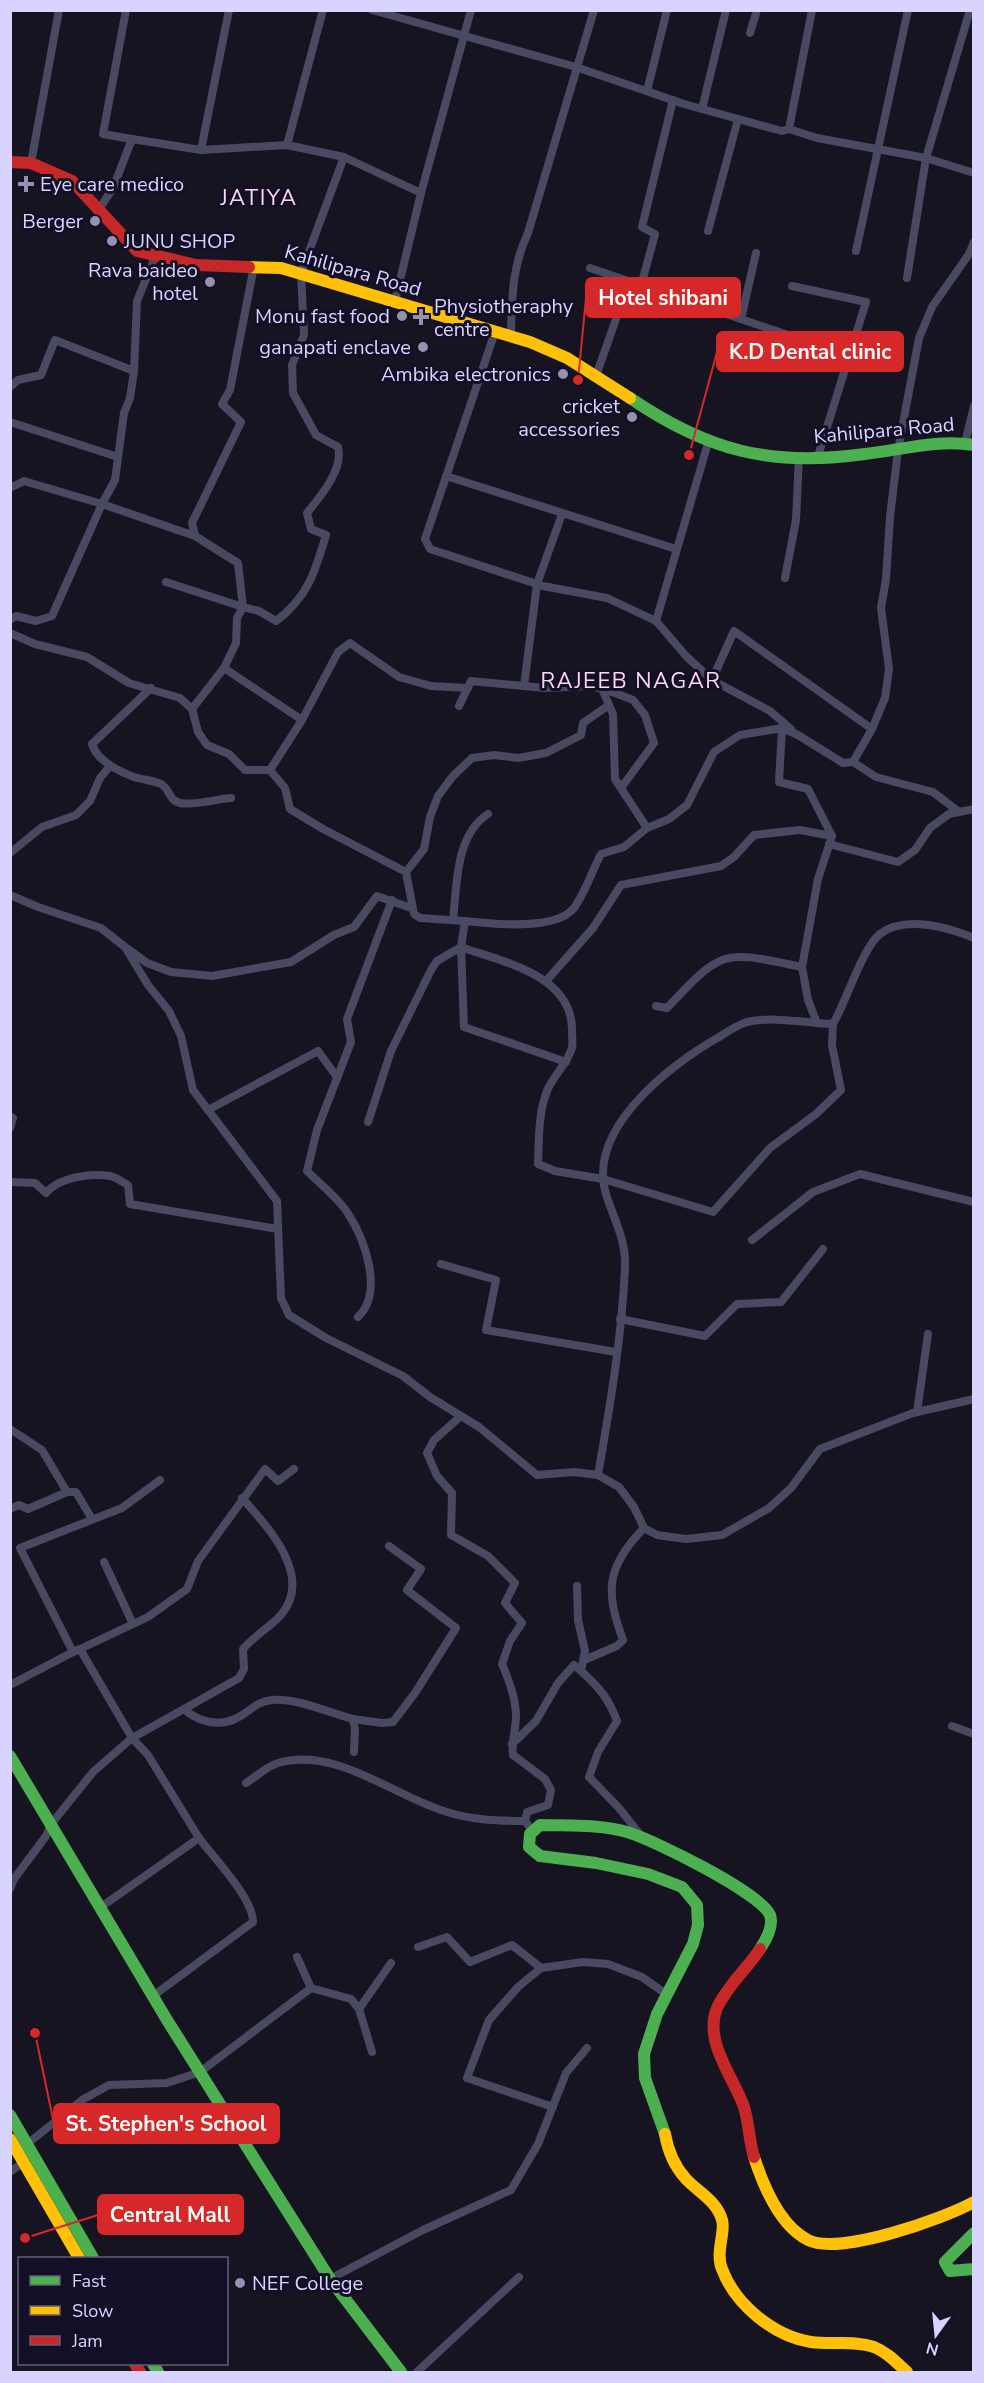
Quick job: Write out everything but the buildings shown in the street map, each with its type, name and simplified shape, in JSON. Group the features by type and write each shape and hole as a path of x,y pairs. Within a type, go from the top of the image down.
{"street":[{"path":"31,164 59,10"},
{"path":"126,10 102,134 201,150 287,146 344,157 421,193"},
{"path":"201,150 228,10"},
{"path":"287,146 323,10"},
{"path":"395,301 421,193 471,10"},
{"path":"511,334 514,273 594,10"},
{"path":"647,91 667,10"},
{"path":"702,109 726,10"},
{"path":"750,33 757,10"},
{"path":"789,129 812,10"},
{"path":"856,251 908,10"},
{"path":"907,278 926,158 970,10"},
{"path":"374,11 576,67 673,100 782,131 789,129 926,158 974,173"},
{"path":"641,286 655,234 642,226 673,100"},
{"path":"708,231 738,119"},
{"path":"98,211 113,188 132,139"},
{"path":"166,582 259,611 276,621 290,610 313,579 326,535 311,529 307,513 323,493 340,456 338,447 316,435 293,393 292,365 304,335 305,316 301,300 301,273 344,157"},
{"name":"Kahilipara Road","path":"10,162 31,164 72,181 137,250 196,265 281,268 495,332 511,334 556,352 671,427 708,443 742,452 799,456 851,456 954,442 969,444"},
{"path":"853,762 872,729 885,698 889,669 881,608 886,579 898,450 919,338 933,307 971,254 974,242"},
{"path":"741,319 756,253"},
{"path":"10,620 16,616 36,621 52,616 115,480 124,413 130,398 134,371 137,301 155,256"},
{"path":"195,536 192,523 241,422 222,404 230,390 254,266"},
{"path":"590,268 788,335"},
{"path":"596,376 629,282"},
{"path":"792,286 866,302 818,456"},
{"path":"495,332 425,539 430,549 537,584 607,598 656,621 686,656 712,680 771,711 798,735"},
{"path":"10,387 18,380 41,375 55,340 134,371"},
{"path":"969,444 974,406"},
{"path":"10,422 118,457"},
{"path":"656,621 708,443"},
{"path":"785,578 796,519 799,456"},
{"path":"446,476 676,549"},
{"path":"10,488 24,481 102,504 195,536 238,563 243,607 237,618 236,644 224,668 192,709"},
{"path":"524,686 537,584 562,514"},
{"path":"712,680 734,631 872,729"},
{"path":"10,633 35,644 87,657 129,683 180,698 192,709 198,732 207,745 229,754 245,770 270,770"},
{"path":"270,770 302,720 338,651 350,643 399,677 431,686 468,688"},
{"path":"224,668 302,720"},
{"path":"459,706 471,681 524,686 591,686 633,700 645,715 654,743 621,788"},
{"path":"151,688 92,744 95,753 110,766 135,777 159,783 167,789 172,799 181,803 231,798"},
{"path":"602,689 609,705 616,738 615,779 647,828"},
{"path":"609,705 583,723 581,735 546,753 518,758 494,755 472,758 453,776 438,796 430,817 424,849 406,872 411,908 414,914 420,918 534,923 552,921 573,910 601,854 624,847 647,828 669,819 687,805 714,752 740,735 782,728 798,735 843,763 853,762 876,777 933,792 959,812"},
{"path":"782,728 779,782 808,789 831,840 818,879 802,967 808,1000 817,1023"},
{"path":"10,853 42,827 76,815 90,801 100,778 110,766"},
{"path":"270,770 285,788 290,809 323,829 406,872"},
{"path":"546,981 593,928 621,885 721,866 734,857 754,835 801,830 898,862 915,850 930,828 949,814 974,809"},
{"path":"453,920 462,856 468,835 479,820 488,814"},
{"path":"10,895 38,908 101,928 147,963 171,972 212,976 291,962 334,934 354,927 377,896 411,908"},
{"path":"358,1317 368,1308 372,1291 359,1233 346,1210 308,1171 317,1130 351,1042 347,1019 392,900"},
{"path":"465,921 460,947 464,1027 566,1062"},
{"path":"460,947 521,969 546,981 564,998 573,1014 572,1046 566,1062 547,1091 540,1124 538,1164 555,1171 603,1179 713,1212 770,1148 816,1114 841,1090 832,1045 833,1024 869,947 880,933 902,925 922,925 954,929 974,938"},
{"path":"125,947 148,985 169,1011 181,1036 193,1090 277,1201 281,1298 289,1315 326,1338 404,1376 430,1397 461,1416 537,1475 574,1472 598,1475 619,1487 634,1507 644,1528 657,1535 686,1539 722,1535 769,1508 791,1488 819,1449 917,1412 974,1399"},
{"path":"368,1122 391,1051 431,970 437,961 460,947"},
{"path":"656,1006 667,1008 693,980 710,966 726,958 749,955 802,967"},
{"path":"598,1475 610,1408 625,1265 624,1247 603,1179 605,1155 613,1136 643,1094 670,1070 705,1045 747,1022 833,1024"},
{"path":"208,1110 318,1051 337,1077"},
{"path":"10,1116 13,1126 10,1128"},
{"path":"752,1240 813,1192 860,1174 974,1202"},
{"path":"10,1182 35,1183 46,1192 51,1186 83,1175 112,1176 128,1185 130,1204 278,1230"},
{"path":"620,1319 705,1336 737,1304 781,1302 823,1249"},
{"path":"441,1264 496,1280 486,1330 616,1352"},
{"path":"917,1412 928,1334"},
{"path":"461,1416 434,1440 427,1453 437,1476 452,1493 451,1535 488,1556 515,1583 505,1603 522,1623 510,1641 502,1664 512,1689 516,1717 512,1744 513,1755 545,1779 551,1791 548,1805 527,1812 529,1847 540,1856 607,1865 648,1875 682,1887 697,1905 698,1925 693,1944 666,1994 644,2054 645,2078 663,2124 669,2154 685,2178 711,2201 723,2221 720,2235 721,2267 736,2293 762,2321 791,2336 809,2342 857,2342 878,2348 907,2373"},
{"path":"10,1429 42,1450 67,1492"},
{"path":"10,1685 76,1650 148,1617 187,1589 198,1562 265,1469 278,1480 294,1469"},
{"path":"153,1996 252,1922 253,1913 243,1896 199,1838 148,1755 132,1738 76,1650 20,1548 122,1508 160,1480"},
{"path":"10,1509 19,1505 28,1509 67,1492 76,1492 92,1519"},
{"path":"10,1889 14,1879 46,1836 52,1823 93,1772 132,1738 240,1678 244,1669 243,1649 283,1612 290,1595 293,1574 267,1527 242,1498"},
{"path":"584,1660 617,1646 623,1640 611,1603 611,1579 618,1560 644,1528"},
{"path":"184,1708 194,1719 213,1722 235,1719 256,1704 272,1700 289,1701 353,1719 382,1724 393,1722 415,1694 456,1628 407,1590 421,1569 388,1546"},
{"path":"104,1562 133,1624"},
{"path":"578,1586 578,1620 585,1651 581,1671"},
{"path":"512,1744 536,1721 558,1683 574,1665 597,1683 610,1701 617,1721 598,1752 589,1777 619,1808 643,1838"},
{"path":"353,1719 356,1729 354,1752"},
{"path":"952,1726 974,1734"},
{"path":"10,1756 153,1996 330,2279 401,2373"},
{"path":"246,1783 277,1763 310,1761 359,1772 446,1812 528,1826 568,1826 626,1832 643,1838 759,1901 770,1913 771,1930 764,1943 731,1984 717,2008 713,2025 721,2053 739,2090 752,2150 767,2188 788,2223 803,2238 817,2244 845,2243 950,2216 974,2202"},
{"path":"101,1907 199,1838"},
{"path":"418,1947 447,1937 470,1962 512,1945 540,1968"},
{"path":"297,1957 311,1988"},
{"path":"553,2107 467,2078 489,2020 518,1988 540,1968 583,1962 608,1964 642,1977 666,1994"},
{"path":"359,2009 391,1964"},
{"path":"311,1988 351,1999 359,2009 372,2052"},
{"path":"27,2144 82,2100 109,2085 167,2083 200,2072 311,1988"},
{"path":"330,2279 423,2230 511,2190 538,2144 566,2073 587,2048"},
{"path":"10,2115 92,2257"},
{"path":"10,2139 78,2257"},
{"path":"10,2172 24,2162"},
{"path":"974,2233 945,2262 950,2271 974,2269"},
{"path":"417,2373 519,2277"}],"traffic: fast":[{"path":"630,398 686,431 741,451 769,456 831,458 933,444 974,445"},
{"path":"10,1756 167,2020 330,2279 401,2372"},
{"path":"665,2134 645,2078 644,2054 657,2014 693,1944 698,1925 697,1905 682,1887 648,1874 596,1863 540,1856 529,1847 530,1834 540,1825 606,1828 627,1832 681,1856 727,1881 762,1905 770,1915 771,1924 760,1949"},
{"path":"10,2115 92,2257"},
{"path":"974,2233 945,2262 950,2271 974,2269"},
{"path":"154,2365 158,2372"}],"traffic: slow":[{"path":"249,267 281,268 530,342 567,358 630,398"},
{"path":"665,2134 678,2169 712,2202 720,2213 723,2225 720,2262 728,2282 746,2306 770,2325 797,2339 874,2347 888,2355 907,2372"},
{"path":"10,2139 78,2257"},
{"path":"754,2157 762,2180 781,2215 798,2234 808,2240 823,2244 843,2243 891,2233 916,2226 974,2202"}],"traffic: jam":[{"path":"10,162 31,163 72,181 137,251 196,265 249,267"},
{"path":"754,2157 744,2107 717,2046 714,2021 717,2008 726,1992 760,1949"},
{"path":"136,2365 140,2372"}],"place":[{"name":"Eye care medico","path":"26,184"},
{"name":"Berger","path":"95,221"},
{"name":"JUNU SHOP","path":"112,241"},
{"name":"Rava baideo hotel","path":"210,282"},
{"name":"Monu fast food","path":"402,316"},
{"name":"Physiotheraphy centre","path":"421,317"},
{"name":"ganapati enclave","path":"423,347"},
{"name":"Ambika electronics","path":"563,374"},
{"name":"Hotel shibani","path":"578,380"},
{"name":"cricket accessories","path":"632,417"},
{"name":"K.D Dental clinic","path":"689,455"},
{"name":"St. Stephen's School","path":"35,2033"},
{"name":"Central Mall","path":"25,2238"},
{"name":"NEF College","path":"240,2283"}],"district":[{"name":"JATIYA","path":"259,197"},
{"name":"RAJEEB NAGAR","path":"631,680"}]}
